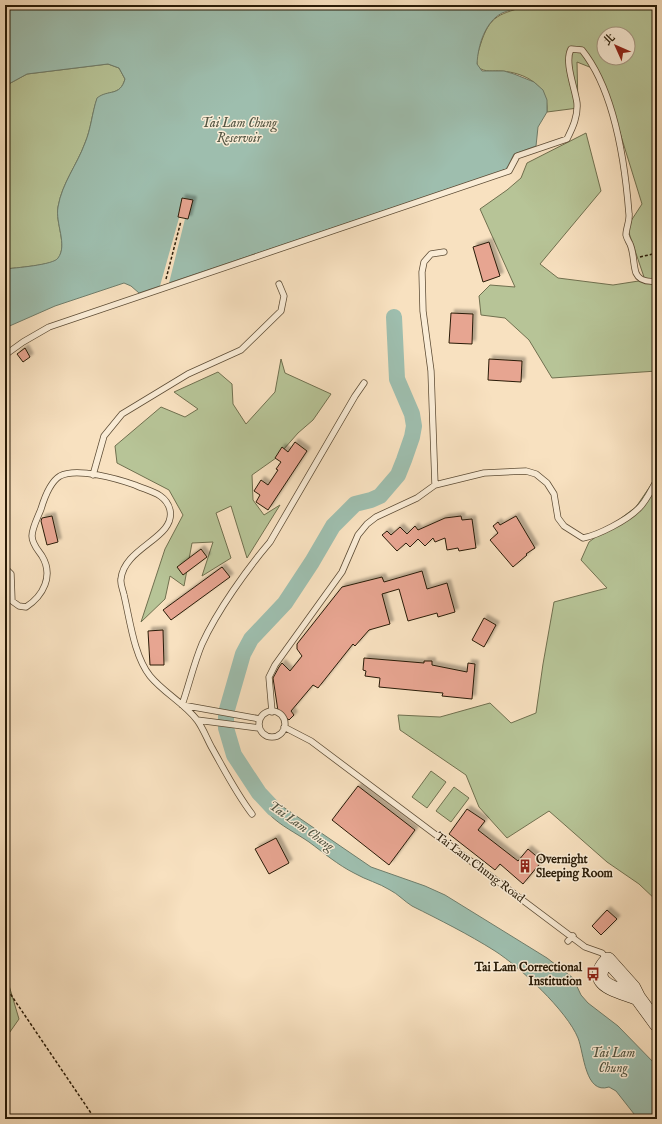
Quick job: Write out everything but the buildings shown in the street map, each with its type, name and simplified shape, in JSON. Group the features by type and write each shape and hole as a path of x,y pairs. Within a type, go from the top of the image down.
{"street":[{"path":"608,960 599,970 599,975 602,981 609,987 638,998 657,1024"}],"lane":[{"path":"5,355 22,342 49,327 163,287 509,171 517,156 567,139 576,120 577,104 568,62 568,54 571,49 582,50 591,62 611,111 626,177 629,217 626,238 633,258 636,274 647,282 657,281"},
{"path":"435,485 431,371 423,311 422,272 424,262 431,254 444,252"},
{"path":"94,475 104,436 122,414 188,374 241,350 281,311 284,296 279,284"},
{"path":"182,705 202,644 213,623 254,561 270,542 364,383"},
{"path":"272,712 269,677 275,665 342,572 358,535 367,524 376,517 417,498 435,485 484,473 526,471 536,474 547,483 554,494 558,518 564,526 583,538 591,537 626,518 639,509 657,480"},
{"path":"5,568 11,574 12,601 19,606 26,607 44,591 47,577 43,558 34,545 32,536 49,490 60,476 74,473 114,477 160,495 168,505 170,511 170,521 163,533 141,547 126,563 120,580 132,630 139,653 149,675 197,720 235,791 252,814"},
{"path":"182,705 260,719"},
{"path":"272,712 281,716 284,727 280,734 272,737 264,735 259,728 260,719 265,714 272,712"},
{"path":"197,720 259,728"},
{"name":"Tai Lam Chung Road","path":"284,727 311,742 573,936 585,947 602,953 608,960"},
{"path":"568,941 573,936"}],"path":[{"path":"163,287 181,221"},
{"path":"633,258 657,253"},
{"path":"5,986 95,1119"}],"shaded area":[{"path":"529,5 657,5 657,371 552,378 529,340 505,318 481,315 479,296 490,285 515,287 480,209 521,178 527,163 586,133 601,191 540,264 558,278 613,285 645,280 627,227 642,204 617,123 597,70 577,62 578,108 547,112 547,103 544,94 534,82 519,74 502,71 486,71 478,67 478,54 484,35 492,21 503,14"},
{"path":"108,64 119,68 125,79 123,85 117,91 105,94 97,99 87,138 60,198 58,220 62,247 58,259 42,265 5,269 5,86 27,74"},
{"path":"281,359 285,373 331,394 313,420 298,433 276,458 252,475 253,500 264,515 280,505 247,558 231,506 216,513 231,558 202,576 213,542 192,543 184,586 170,576 165,599 141,622 165,549 183,515 169,490 117,463 115,446 161,407 185,417 198,409 174,392 218,372 232,384 233,404 246,424 275,392"},
{"path":"657,476 657,901 639,884 607,862 549,811 507,838 479,807 466,775 400,730 398,715 440,717 490,703 511,723 536,713 554,602 607,588 581,560 589,542 636,507"},
{"path":"431,771 446,782 427,808 412,797"},
{"path":"454,787 469,798 451,822 436,811"},
{"path":"5,972 19,1019 5,1039"}],"water":[{"name":"Tai Lam Chung Reservoir","path":"5,5 529,5 502,13 491,22 481,42 477,64 482,71 504,71 534,82 543,90 547,100 547,112 538,127 536,146 514,154 507,168 502,171 139,293 131,286 124,283 55,306 5,328 5,269 49,263 58,258 62,247 58,220 60,198 87,138 97,98 101,95 117,91 123,85 125,79 119,68 108,64 27,74 5,86"},
{"name":"Tai Lam Chung","path":"259,793 270,798 371,867 425,886 445,895 547,958 573,978 581,995 588,1003 618,1026 657,1066 657,1119 638,1119 616,1091 609,1087 601,1088 595,1085 590,1079 587,1071 578,1038 564,1015 542,990 505,958 475,939 412,906 396,893 348,870 337,863 274,819 264,808"}],"pier":[{"path":"182,198 193,200 188,219 185,219 169,283 160,286 179,218"}],"waterway":[{"name":"Tai Lam Chung","path":"274,809 259,793 234,755 226,728 226,713 243,654 251,639 285,603 312,562 333,526 355,504 380,496 398,475 412,437 414,426 412,414 397,379 394,317"}],"place":[{"name":"Overnight Sleeping Room","path":"525,866"},
{"name":"Tai Lam Correctional Institution","path":"593,974"}]}
